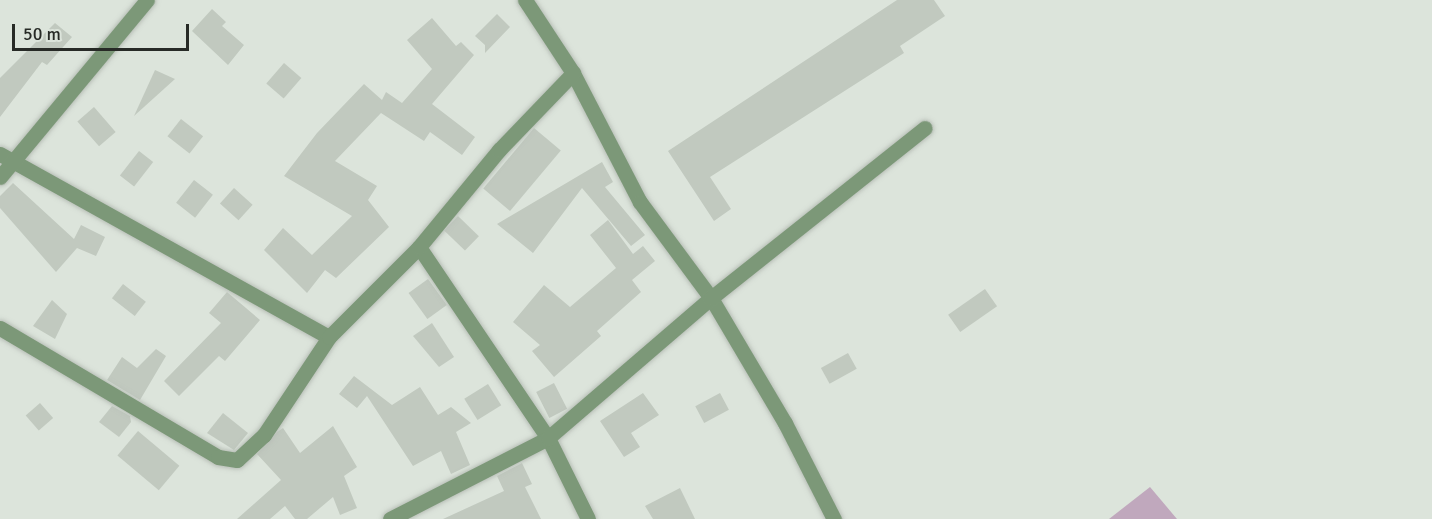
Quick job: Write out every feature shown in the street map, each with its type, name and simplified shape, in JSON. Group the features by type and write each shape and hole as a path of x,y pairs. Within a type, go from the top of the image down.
{"street":[{"path":"0,177 147,0"},
{"path":"525,0 573,73 640,201 711,298 785,423 834,519"},
{"path":"0,328 218,457 237,460 264,435 329,337 419,247 499,150 573,73"},
{"path":"390,519 548,438 711,298 925,128"},
{"path":"0,154 329,337"},
{"path":"419,247 548,438 588,519"}],"shaded area":[{"path":"1150,487 1177,519 1109,519"}],"building":[{"path":"897,0 934,0 945,16 900,46 904,53 710,177 731,209 714,221 668,151"},
{"path":"212,9 226,22 222,26 244,45 228,65 192,31"},
{"path":"497,14 510,27 485,53 485,45 475,36"},
{"path":"432,18 456,46 461,42 474,55 432,104 475,137 462,155 430,132 424,141 381,113 335,161 377,186 368,200 389,227 336,278 325,270 307,293 264,250 283,228 312,255 352,216 284,176 317,133 364,84 382,100 386,92 402,103 432,69 407,40"},
{"path":"55,23 72,37 47,65 42,62 0,117 0,78"},
{"path":"284,63 301,78 284,98 266,83"},
{"path":"155,70 175,79 134,116"},
{"path":"94,107 116,132 99,146 77,121"},
{"path":"181,119 203,136 190,154 167,136"},
{"path":"534,128 561,150 510,211 483,189"},
{"path":"139,151 153,162 134,187 120,175"},
{"path":"602,162 613,182 605,187 645,235 631,246 582,188 533,253 497,224"},
{"path":"194,180 213,195 195,218 176,203"},
{"path":"13,183 74,239 81,225 105,237 96,256 77,248 56,272 0,208 0,196"},
{"path":"234,188 253,205 239,220 220,204"},
{"path":"458,216 479,236 465,251 444,230"},
{"path":"608,220 633,254 643,246 655,261 632,280 641,292 597,331 601,336 554,377 532,351 540,345 513,322 544,285 570,307 616,268 590,235"},
{"path":"428,279 447,305 427,319 409,293"},
{"path":"123,284 146,302 135,316 112,298"},
{"path":"985,289 997,306 960,332 948,315"},
{"path":"227,292 260,320 225,361 219,356 179,396 164,381 221,323 209,313"},
{"path":"52,300 67,314 55,339 33,326"},
{"path":"432,323 454,357 439,367 413,336"},
{"path":"156,349 166,356 140,400 107,380 122,357 137,368"},
{"path":"848,353 857,369 830,384 821,368"},
{"path":"354,376 392,405 420,387 438,415 451,407 471,423 456,432 470,465 451,474 441,451 413,466 367,396 357,408 339,394"},
{"path":"554,383 567,409 549,418 536,392"},
{"path":"488,384 501,405 478,420 464,399"},
{"path":"643,393 659,415 631,433 640,447 624,457 600,421"},
{"path":"720,393 729,410 704,423 695,406"},
{"path":"40,403 53,418 39,431 26,415"},
{"path":"112,406 130,416 131,422 119,437 99,422"},
{"path":"223,413 248,433 234,450 207,433"},
{"path":"333,426 357,467 344,476 357,508 340,515 333,497 307,519 295,519 285,506 270,519 237,519 281,480 257,454 277,432 283,428 300,453"},
{"path":"138,431 179,466 159,490 117,456"},
{"path":"522,463 532,484 525,487 541,519 443,519 504,491 497,476"},
{"path":"680,488 695,519 653,519 645,506"}]}
